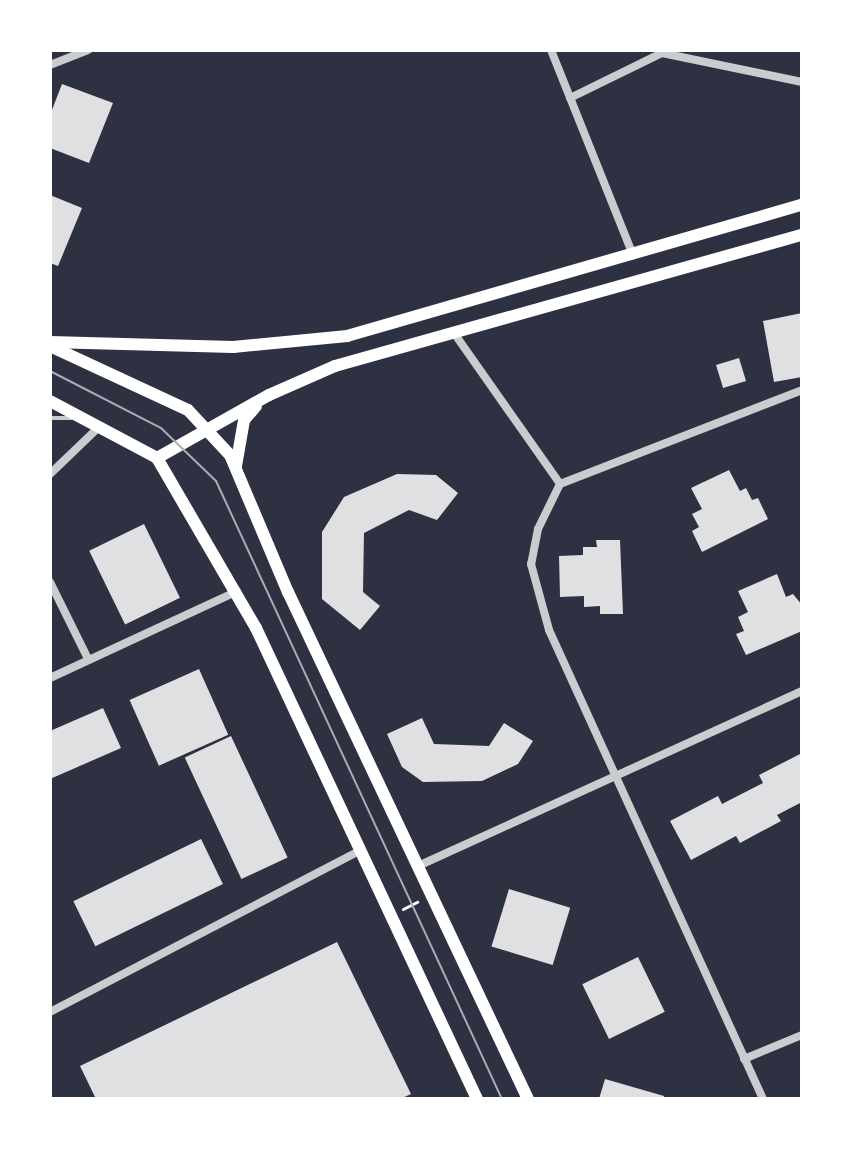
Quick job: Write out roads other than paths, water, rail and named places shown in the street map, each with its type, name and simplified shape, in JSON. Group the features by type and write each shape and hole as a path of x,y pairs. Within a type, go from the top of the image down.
{"main road":[{"path":"50,344 193,347 306,343 393,324 802,205"},
{"path":"157,458 269,395 335,366 802,235"},
{"path":"50,344 188,410 230,455 528,1099"},
{"path":"236,470 244,420 269,395"},
{"path":"50,401 157,458 237,591 477,1099"}],"street":[{"path":"50,65 88,50"},
{"path":"551,50 633,255"},
{"path":"570,98 662,53 802,82"},
{"path":"454,333 560,484"},
{"path":"763,1099 611,776 549,630 531,564 538,529 560,484 802,390"},
{"path":"50,474 99,427"},
{"path":"50,582 88,659"},
{"path":"50,678 237,591"},
{"path":"418,866 802,691"},
{"path":"50,1012 359,851"},
{"path":"744,1059 802,1035"}],"lane":[{"path":"50,418 83,418"}],"tram line":[{"path":"50,371 161,428 216,481 502,1099"}]}
